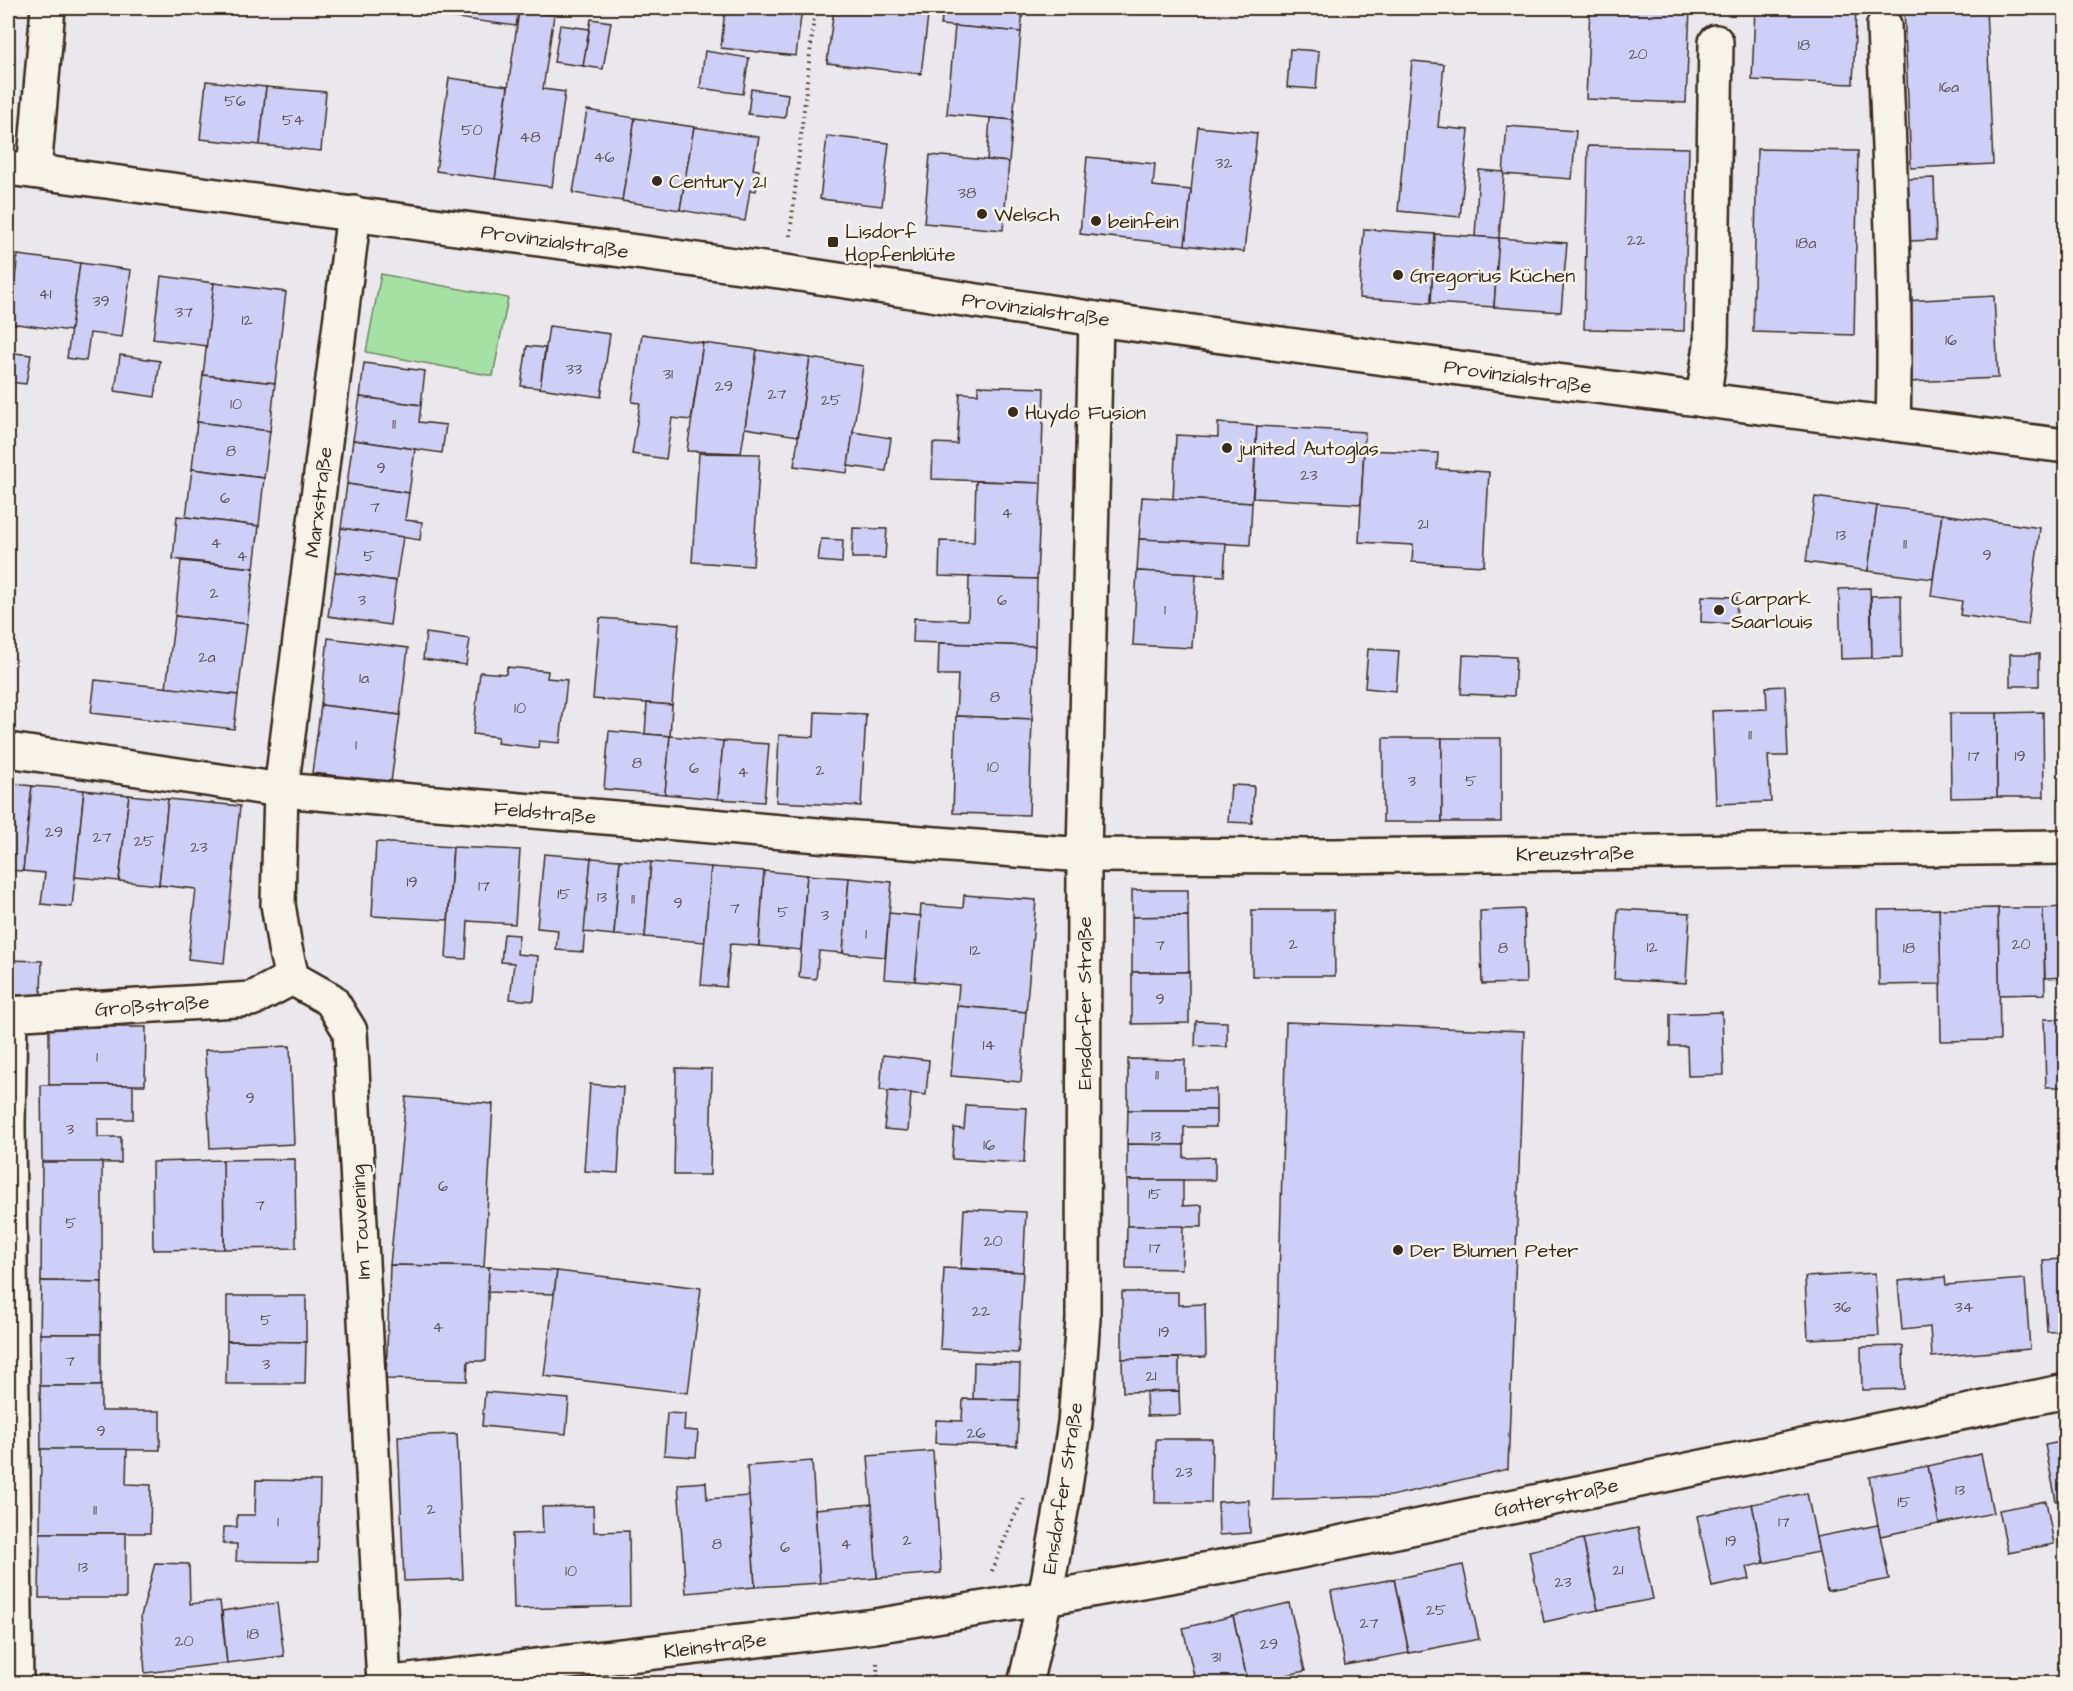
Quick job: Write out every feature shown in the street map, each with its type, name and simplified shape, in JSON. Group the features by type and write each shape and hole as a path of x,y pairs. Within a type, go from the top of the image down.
{"street":[{"path":"21,170 48,8"},
{"path":"1884,25 1892,224 1895,366 1893,424"},
{"path":"1703,400 1711,345 1716,42"},
{"name":"Provinzialstraße","path":"21,170 786,272 1096,318 1703,400 2066,446"},
{"name":"Marxstraße","path":"281,790 354,213"},
{"name":"Ensdorfer Straße","path":"1025,1683 1045,1598 1063,1499 1075,1423 1083,1319 1084,855 1096,318"},
{"name":"Feldstraße","path":"8,750 281,790 1084,855"},
{"path":"281,790 278,904 292,978"},
{"name":"Kreuzstraße","path":"1084,855 1310,856 2066,847"},
{"name":"Großstraße","path":"9,1014 252,999 292,978"},
{"name":"Im Touvening","path":"292,978 331,1000 350,1031 384,1683"},
{"path":"9,1014 8,1124 16,1683"},
{"name":"Gatterstraße","path":"1045,1598 1238,1564 2066,1391"},
{"name":"Kleinstraße","path":"384,1683 875,1626 1045,1598"}],"path":[{"path":"786,272 815,8"}],"green space":[{"path":"381,274 508,298 493,376 366,352"}],"building":[{"path":"382,8 519,8 516,26"},
{"path":"725,8 802,8 796,56 721,48"},
{"path":"834,8 929,8 921,74 827,63"},
{"path":"943,8 1023,8 1021,32 941,25"},
{"path":"1512,8 1534,8 1534,12 1511,10"},
{"path":"1590,8 1690,8 1686,103 1586,99"},
{"path":"1755,8 1856,8 1853,84 1752,80"},
{"path":"1904,8 1986,8 1993,164 1911,168"},
{"path":"519,11 554,15 543,89 565,92 552,187 495,179"},
{"path":"591,19 611,22 603,69 583,66"},
{"path":"560,25 589,29 583,66 554,62"},
{"path":"955,26 1021,32 1013,120 947,114"},
{"path":"1290,49 1319,51 1316,89 1287,87"},
{"path":"705,51 749,58 743,94 700,88"},
{"path":"1412,61 1444,64 1438,127 1469,130 1460,217 1398,211"},
{"path":"449,78 508,86 495,179 436,171"},
{"path":"2061,80 2066,80 2066,157"},
{"path":"206,81 266,87 260,145 200,139"},
{"path":"266,87 326,92 321,151 260,145"},
{"path":"751,89 788,94 785,118 748,114"},
{"path":"587,110 635,118 622,201 573,193"},
{"path":"635,118 694,127 680,210 622,201"},
{"path":"990,118 1013,120 1009,162 987,160"},
{"path":"1507,126 1576,131 1572,179 1503,174"},
{"path":"694,127 759,137 753,169 759,170 756,191 750,190 745,221 680,210"},
{"path":"1198,127 1257,133 1244,252 1185,245"},
{"path":"827,136 889,143 882,206 820,199"},
{"path":"1588,146 1689,148 1684,331 1584,329"},
{"path":"1757,149 1858,151 1854,335 1753,332"},
{"path":"930,155 1009,162 1003,230 924,223"},
{"path":"1087,157 1155,164 1153,186 1191,190 1185,245 1080,234"},
{"path":"1479,170 1504,172 1499,238 1475,237"},
{"path":"1934,178 1936,240 1909,241 1907,179"},
{"path":"1364,229 1435,234 1431,303 1359,298"},
{"path":"1435,234 1499,238 1494,307 1431,303"},
{"path":"1499,238 1567,243 1561,312 1494,307"},
{"path":"18,255 80,263 71,331 9,323"},
{"path":"80,263 131,270 122,337 90,333 86,361 67,358"},
{"path":"161,276 214,283 207,346 153,339"},
{"path":"214,283 286,292 275,383 203,375"},
{"path":"1994,296 1998,378 1908,382 1904,301"},
{"path":"549,326 610,334 601,397 540,388"},
{"path":"642,334 703,343 691,420 672,418 666,459 632,454 640,403 632,402"},
{"path":"703,343 757,350 741,453 687,451"},
{"path":"527,346 545,348 540,388 521,386"},
{"path":"757,350 810,358 798,436 745,428"},
{"path":"14,353 31,355 26,384 9,382"},
{"path":"120,355 160,361 155,397 115,391"},
{"path":"810,358 863,366 847,473 794,466"},
{"path":"364,363 425,371 421,405 360,397"},
{"path":"203,375 275,383 270,431 197,422"},
{"path":"978,386 1044,388 1041,483 932,479 933,443 957,444 960,393 978,394"},
{"path":"360,397 421,405 419,422 446,425 442,453 353,440"},
{"path":"197,422 270,431 264,478 192,469"},
{"path":"1218,423 1257,426 1252,503 1173,499 1176,435 1218,437"},
{"path":"1257,426 1365,432 1361,504 1253,498"},
{"path":"853,432 891,438 886,471 848,466"},
{"path":"353,440 415,449 409,493 347,484"},
{"path":"1364,450 1438,453 1437,469 1489,472 1484,566 1412,562 1413,545 1359,542"},
{"path":"699,453 760,454 753,566 692,562"},
{"path":"192,469 264,478 259,526 186,517"},
{"path":"976,481 1041,483 1037,579 939,576 940,541 974,542"},
{"path":"347,484 409,493 405,520 422,522 420,540 341,528"},
{"path":"1142,497 1252,503 1250,545 1139,539"},
{"path":"1815,497 1877,506 1868,571 1806,562"},
{"path":"1877,506 1942,514 1933,579 1868,571"},
{"path":"1942,514 2040,528 2028,625 1960,615 1962,601 1931,596"},
{"path":"177,516 259,526 254,568 173,559"},
{"path":"341,528 403,537 396,581 335,572"},
{"path":"853,528 887,529 885,558 852,558"},
{"path":"821,539 843,540 842,563 818,561"},
{"path":"1139,539 1226,543 1224,576 1137,571"},
{"path":"181,561 254,568 247,624 175,616"},
{"path":"1137,571 1196,574 1192,648 1133,645"},
{"path":"335,572 396,581 390,625 328,616"},
{"path":"969,577 1037,579 1035,646 913,642 914,618 968,620"},
{"path":"1870,588 1872,658 1841,659 1839,589"},
{"path":"1901,595 1902,657 1872,658 1871,596"},
{"name":"Carpark Saarlouis","path":"1702,596 1737,597 1736,624 1701,622"},
{"path":"2062,615 2066,615 2066,647 2062,647"},
{"path":"175,616 247,624 238,695 166,688"},
{"path":"600,618 679,624 672,705 593,699"},
{"path":"426,633 470,639 466,665 423,659"},
{"path":"328,638 408,648 400,715 321,705"},
{"path":"939,643 1035,646 1032,719 956,716 958,675 938,675"},
{"path":"1368,649 1399,651 1396,691 1365,688"},
{"path":"2010,654 2039,654 2039,686 2010,686"},
{"path":"1463,655 1516,657 1514,696 1461,694"},
{"path":"507,667 548,671 547,678 567,680 560,743 539,741 538,748 497,743 498,737 473,734 480,672 506,674"},
{"path":"95,680 238,695 234,729 91,713"},
{"path":"1785,686 1788,756 1768,756 1771,802 1716,804 1712,711 1767,709 1766,687"},
{"path":"647,703 672,705 670,736 645,734"},
{"path":"321,705 400,715 391,782 312,773"},
{"path":"815,712 866,714 861,806 776,802 779,735 814,737"},
{"path":"2043,712 2044,797 1997,797 1997,713"},
{"path":"1950,713 1997,713 1997,797 1951,798"},
{"path":"956,716 1032,719 1029,815 953,813"},
{"path":"609,731 670,736 665,794 604,789"},
{"path":"670,736 723,741 718,799 665,794"},
{"path":"1383,738 1442,738 1442,822 1383,822"},
{"path":"1442,738 1501,738 1501,822 1442,822"},
{"path":"723,741 769,744 764,802 718,799"},
{"path":"8,783 32,786 23,871 8,870"},
{"path":"1231,785 1254,786 1252,823 1228,822"},
{"path":"32,786 84,790 72,907 41,904 45,873 23,871"},
{"path":"84,790 129,795 119,881 75,877"},
{"path":"129,795 168,799 159,885 119,881"},
{"path":"168,799 240,806 224,963 188,959 196,889 159,885"},
{"path":"376,842 453,847 448,920 372,916"},
{"path":"453,847 520,850 515,924 468,921 466,959 446,958"},
{"path":"544,854 591,858 583,952 556,950 558,930 537,928"},
{"path":"591,858 620,860 614,935 584,932"},
{"path":"620,860 651,862 645,937 614,935"},
{"path":"651,862 711,867 705,942 645,937"},
{"path":"711,867 764,871 759,946 730,944 726,987 701,985"},
{"path":"764,871 807,875 801,950 759,946"},
{"path":"807,875 849,878 843,953 819,951 816,979 799,977"},
{"path":"849,878 892,882 885,957 843,953"},
{"path":"1132,890 1188,890 1188,916 1132,917"},
{"path":"964,895 1036,900 1026,1012 957,1006 959,985 915,981 921,905 963,908"},
{"path":"2066,907 2066,977 2045,978 2043,908"},
{"path":"1998,908 2043,908 2045,994 1999,995"},
{"path":"1998,908 2000,1040 1941,1041 1939,909"},
{"path":"1524,909 1526,983 1482,984 1480,911"},
{"path":"1618,909 1690,913 1686,983 1614,979"},
{"path":"1939,909 1941,984 1879,985 1878,910"},
{"path":"1252,910 1334,910 1335,976 1252,976"},
{"path":"889,913 921,916 915,981 884,979"},
{"path":"1188,916 1189,972 1132,972 1132,917"},
{"path":"504,934 519,935 517,954 538,956 534,1001 510,999 514,963 501,962"},
{"path":"8,960 42,961 41,996 8,995"},
{"path":"1132,972 1189,972 1189,1023 1132,1024"},
{"path":"957,1006 1026,1012 1021,1082 951,1076"},
{"path":"1722,1012 1724,1075 1688,1076 1687,1046 1670,1046 1670,1014"},
{"path":"2044,1019 2066,1019 2066,1087 2046,1087"},
{"path":"1196,1021 1227,1022 1227,1047 1195,1046"},
{"name":"Der Blumen Peter","path":"1286,1022 1524,1031 1508,1469 1391,1496 1273,1500"},
{"path":"49,1027 146,1027 145,1085 49,1085"},
{"path":"290,1046 294,1144 210,1148 205,1050"},
{"path":"883,1055 929,1060 926,1095 880,1090"},
{"path":"1128,1059 1185,1060 1185,1089 1216,1089 1216,1110 1128,1110"},
{"path":"676,1068 712,1069 710,1175 674,1175"},
{"path":"590,1084 623,1087 618,1173 584,1171"},
{"path":"41,1085 133,1085 133,1119 98,1119 98,1137 121,1137 121,1163 42,1162"},
{"path":"888,1091 911,1093 908,1131 884,1129"},
{"path":"406,1097 493,1104 484,1267 390,1265"},
{"path":"966,1105 1027,1108 1024,1163 952,1159 954,1128 964,1129"},
{"path":"1128,1110 1216,1110 1216,1127 1184,1127 1184,1145 1127,1144"},
{"path":"1127,1144 1184,1145 1184,1158 1215,1157 1215,1180 1127,1180"},
{"path":"2062,1152 2066,1152 2066,1204 2062,1204"},
{"path":"295,1159 296,1248 224,1249 223,1160"},
{"path":"223,1160 224,1249 153,1250 152,1162"},
{"path":"42,1162 102,1162 102,1282 41,1281"},
{"path":"1127,1180 1183,1180 1183,1206 1202,1205 1202,1227 1127,1226"},
{"path":"964,1209 1026,1212 1023,1272 961,1268"},
{"path":"1127,1226 1183,1226 1182,1269 1126,1268"},
{"path":"2066,1259 2066,1331 2047,1332 2043,1260"},
{"path":"390,1265 489,1267 486,1361 468,1361 467,1381 386,1379"},
{"path":"489,1267 557,1271 554,1294 488,1292"},
{"path":"944,1268 1023,1272 1018,1353 940,1349"},
{"path":"557,1271 701,1288 688,1393 544,1376"},
{"path":"1875,1273 1879,1336 1808,1339 1805,1277"},
{"path":"1945,1277 1946,1285 2025,1279 2030,1349 1932,1357 1930,1327 1902,1330 1898,1281"},
{"path":"41,1281 102,1282 101,1334 40,1334"},
{"path":"1122,1292 1178,1292 1178,1305 1205,1304 1206,1357 1122,1359"},
{"path":"227,1296 306,1296 306,1342 227,1341"},
{"path":"40,1334 101,1334 101,1386 40,1386"},
{"path":"227,1341 306,1342 305,1384 226,1384"},
{"path":"1903,1346 1904,1389 1862,1390 1861,1347"},
{"path":"1179,1358 1179,1391 1123,1392 1122,1359"},
{"path":"974,1362 1020,1364 1019,1400 973,1399"},
{"path":"40,1386 101,1386 101,1411 160,1411 160,1450 41,1449"},
{"path":"1179,1391 1180,1415 1147,1416 1146,1392"},
{"path":"485,1392 569,1399 566,1434 482,1426"},
{"path":"963,1399 1019,1400 1017,1446 935,1443 936,1420 962,1421"},
{"path":"667,1413 685,1414 684,1430 698,1431 696,1457 664,1455"},
{"path":"457,1434 463,1579 404,1581 398,1436"},
{"path":"1156,1439 1212,1439 1211,1503 1155,1503"},
{"path":"2066,1441 2066,1499 2056,1501 2045,1445"},
{"path":"41,1449 127,1449 126,1484 151,1485 150,1533 40,1533"},
{"path":"933,1451 941,1573 877,1578 868,1456"},
{"path":"1981,1454 1993,1513 1939,1524 1928,1466"},
{"path":"812,1461 820,1583 755,1587 747,1466"},
{"path":"1928,1466 1939,1524 1880,1536 1869,1477"},
{"path":"256,1480 320,1481 318,1562 236,1561 237,1544 223,1544 224,1527 237,1527 237,1515 255,1515"},
{"path":"706,1482 707,1499 749,1496 755,1587 686,1593 678,1484"},
{"path":"1807,1493 1819,1552 1764,1563 1752,1504"},
{"path":"1249,1500 1250,1533 1219,1535 1218,1502"},
{"path":"2046,1501 2054,1544 2008,1553 1999,1510"},
{"path":"872,1504 877,1578 820,1583 815,1509"},
{"path":"1752,1504 1764,1563 1747,1567 1750,1579 1712,1587 1697,1516"},
{"path":"593,1506 594,1532 629,1531 630,1606 514,1609 512,1534 543,1533 542,1507"},
{"path":"1878,1525 1889,1579 1827,1591 1816,1537"},
{"path":"1638,1528 1653,1599 1598,1610 1583,1539"},
{"path":"40,1533 126,1533 126,1598 39,1598"},
{"path":"1583,1539 1598,1610 1544,1622 1529,1551"},
{"path":"155,1563 189,1564 190,1604 220,1601 227,1663 145,1673 141,1616"},
{"path":"1463,1565 1479,1639 1409,1653 1394,1579"},
{"path":"1394,1579 1409,1653 1345,1665 1331,1591"},
{"path":"277,1603 284,1656 227,1663 222,1611"},
{"path":"1289,1603 1305,1671 1248,1684 1233,1616"},
{"path":"1233,1616 1248,1684 1196,1684 1183,1628"}],"place":[{"name":"Century 21","path":"657,181"},
{"name":"Welsch","path":"982,214"},
{"name":"beinfein","path":"1096,221"},
{"name":"Lisdorf Hopfenblüte","path":"833,242"},
{"name":"Gregorius Küchen","path":"1398,275"},
{"name":"Huydo Fusion","path":"1013,412"},
{"name":"junited Autoglas","path":"1227,448"},
{"name":"Carpark Saarlouis","path":"1719,610"},
{"name":"Der Blumen Peter","path":"1398,1250"}]}
